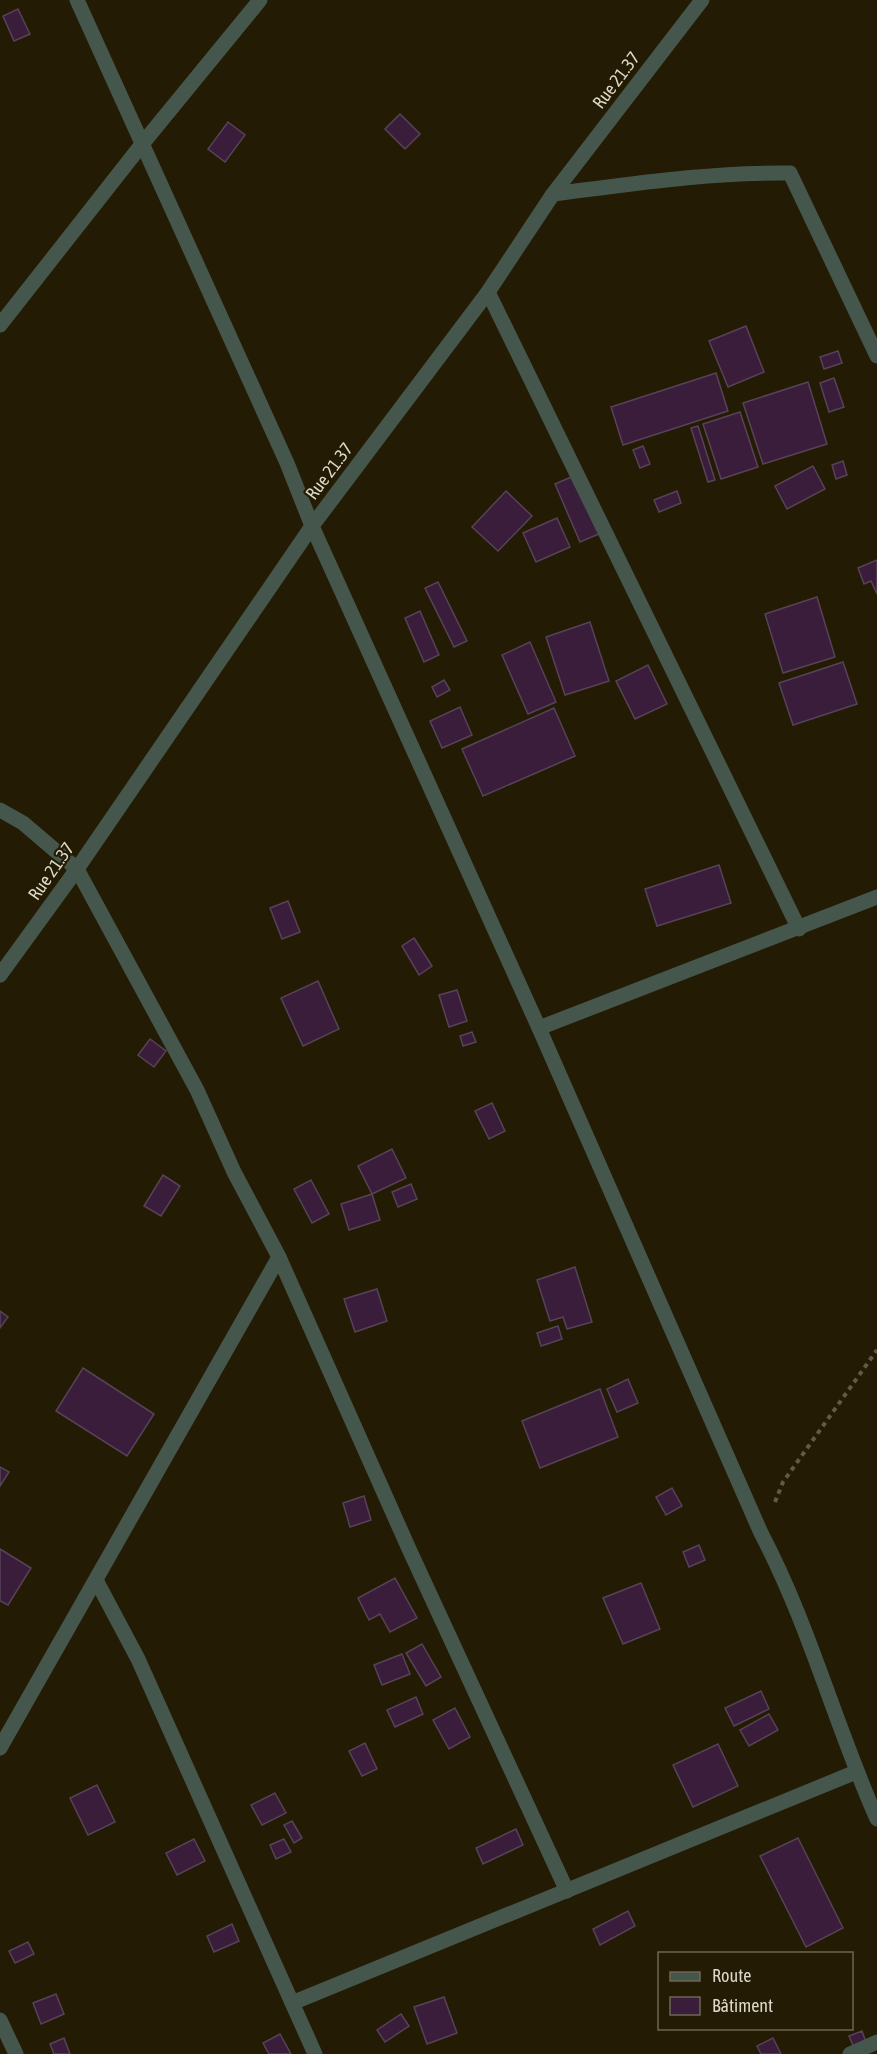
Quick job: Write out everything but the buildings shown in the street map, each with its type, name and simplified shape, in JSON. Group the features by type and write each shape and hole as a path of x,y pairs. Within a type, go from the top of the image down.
{"street":[{"path":"77,0 287,463 312,526 539,1028 761,1533 782,1572 856,1772 877,1819"},
{"path":"0,325 143,143 260,0"},
{"name":"Rue 21.37","path":"0,975 77,869 312,526 488,292 553,194 702,0"},
{"path":"553,194 700,176 750,172 790,173 877,356"},
{"path":"488,292 799,928"},
{"path":"0,810 23,823 77,869 197,1090 234,1172 279,1257 409,1549 567,1891"},
{"path":"539,1028 877,897"},
{"path":"0,1748 279,1257"},
{"path":"96,1580 138,1659 315,2054"},
{"path":"292,2002 856,1772"},
{"path":"0,2020 15,2054"},
{"path":"850,2054 877,2042"}],"path":[{"path":"761,1533 783,1482 877,1350"}]}
